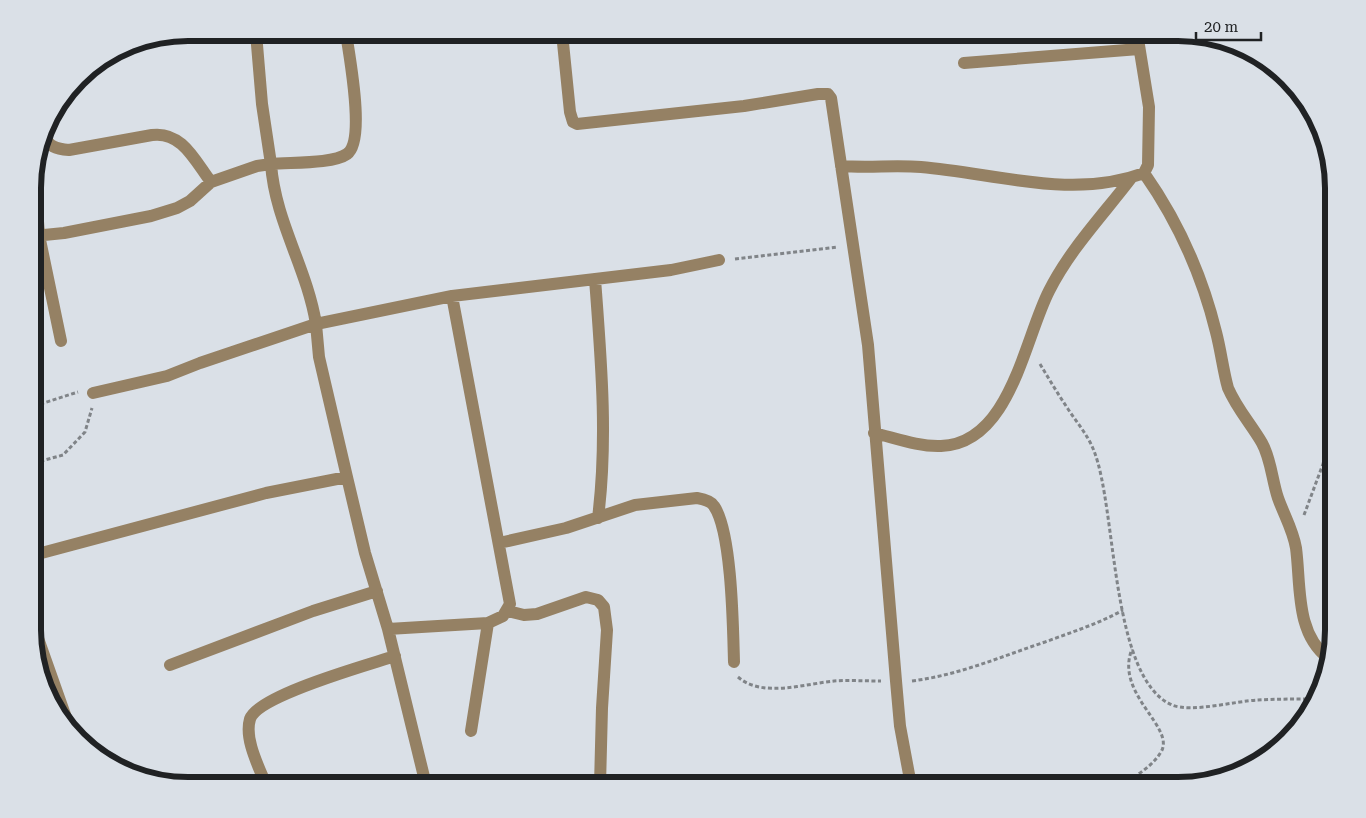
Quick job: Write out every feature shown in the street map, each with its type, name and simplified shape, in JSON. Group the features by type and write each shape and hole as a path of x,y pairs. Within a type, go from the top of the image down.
{"street":[{"path":"874,433 940,446 956,444 969,439 994,418 1002,407 1015,382 1027,342 1058,274 1086,235 1148,165 1149,107 1138,41"},
{"path":"257,42 262,104 275,198 306,282 316,324 319,357 347,476 395,656 424,777"},
{"path":"41,236 64,233 151,216 177,208 190,201 211,182 257,166 335,159 348,154 353,147 356,117 347,42"},
{"path":"563,42 570,112 573,122 577,124 744,106 825,93 831,98 868,345 900,726 909,776"},
{"path":"964,63 1139,49"},
{"path":"48,142 58,149 69,150 162,133 171,135 185,147 211,182"},
{"path":"842,166 921,167 1044,184 1071,185 1138,175"},
{"path":"1138,175 1161,198 1180,233 1207,300 1228,388 1243,417 1262,444 1279,500 1293,535 1303,614 1312,642 1322,652"},
{"path":"41,253 62,341"},
{"path":"93,393 167,376 200,362 316,324 452,296 671,270 720,260"},
{"path":"595,279 604,393 603,481 598,518"},
{"path":"388,629 488,623 503,616 508,611 510,596 452,296"},
{"path":"41,554 266,493 347,476"},
{"path":"499,543 566,528 636,505 698,498 713,504 718,514 727,555 734,662"},
{"path":"170,665 313,611 377,591"},
{"path":"508,611 524,615 537,614 586,597 598,600 604,608 607,630 600,777"},
{"path":"472,731 488,623"},
{"path":"44,655 61,703"},
{"path":"263,777 248,728 250,718 255,711 278,696 395,656"}],"path":[{"path":"720,260 853,245"},
{"path":"1027,342 1094,451 1100,471 1126,631 1132,649 1150,687 1161,699 1174,706 1194,707 1258,700 1307,699"},
{"path":"41,404 80,392 93,393 92,415 85,432 63,455 41,461"},
{"path":"1293,535 1309,506 1324,459"},
{"path":"734,662 738,678 749,685 762,688 841,681 896,681 945,676 1098,623 1123,610"},
{"path":"1132,649 1128,667 1131,683 1159,729 1163,742 1162,750 1155,759 1133,776"}]}
